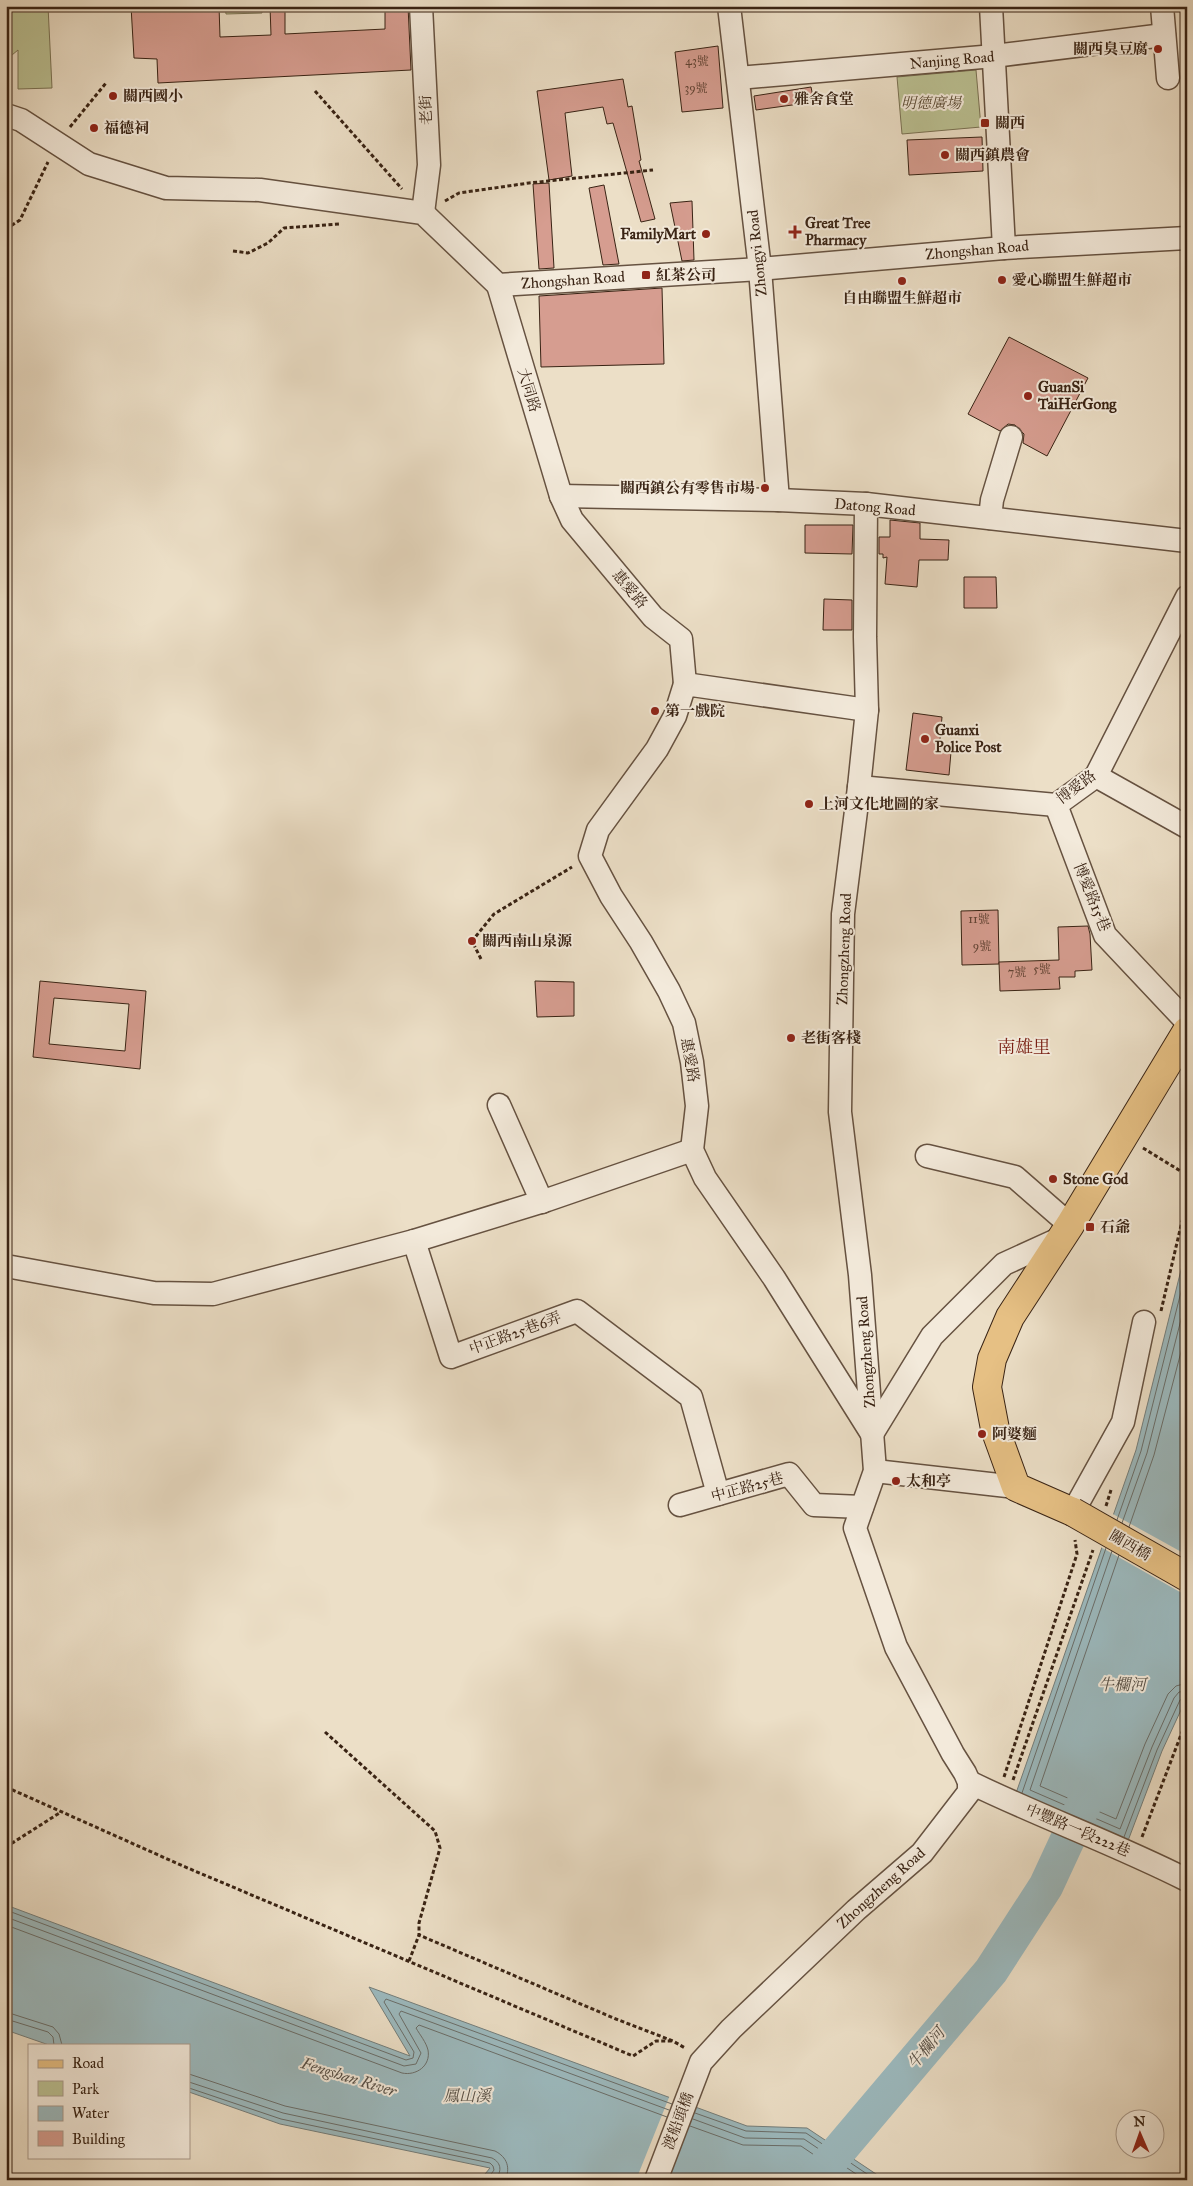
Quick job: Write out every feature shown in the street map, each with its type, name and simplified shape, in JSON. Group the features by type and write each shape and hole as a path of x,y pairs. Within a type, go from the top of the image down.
{"main road":[{"path":"1016,1487 994,1429 987,1387 992,1359 1010,1317 1066,1231 1187,1031"},
{"name":"關西橋","path":"1016,1487 1073,1512 1187,1577"}],"street":[{"name":"老街","path":"421,6 429,165 423,213"},
{"name":"Zhongyi Road","path":"729,6 760,269 778,500"},
{"path":"991,6 1004,248"},
{"path":"1162,6 1168,78"},
{"name":"Nanjing Road","path":"738,78 994,56 1164,35"},
{"path":"6,115 21,120 88,164 166,188 260,190 423,213 498,285"},
{"name":"Zhongshan Road","path":"498,285 760,269 1004,248 1187,238"},
{"name":"大同路","path":"498,285 561,496"},
{"path":"990,518 992,500 1011,437"},
{"name":"Datong Road","path":"561,496 778,500 866,504 1187,541"},
{"name":"惠愛路","path":"561,496 572,520 653,618 681,640 685,684 675,716 657,749 598,830 590,856 611,896 664,983 684,1023 692,1062 697,1106 692,1150"},
{"name":"Zhongzheng Road","path":"701,2062 731,2028 856,1910 922,1853 969,1792 969,1782 896,1647 855,1528 875,1472 860,1275 840,1112 843,914 860,787 867,710 865,637 866,504"},
{"name":"博愛路","path":"860,787 1056,805 1096,776 1187,596"},
{"path":"685,684 867,710"},
{"path":"1096,776 1187,827"},
{"name":"博愛路15巷","path":"1056,805 1105,935 1187,1022"},
{"path":"499,1105 542,1202"},
{"path":"6,1266 154,1293 213,1294 414,1241 542,1202 692,1150 705,1178 774,1278 872,1434 932,1336 1004,1264 1066,1231 1015,1177 927,1156"},
{"name":"中正路25巷6弄","path":"414,1241 451,1357 577,1310 691,1397 718,1494"},
{"path":"1073,1512 1123,1422 1144,1322"},
{"path":"875,1472 1016,1487"},
{"name":"中正路25巷","path":"680,1505 789,1474 814,1505 862,1507"},
{"name":"中豐路一段222巷","path":"969,1782 1006,1800 1135,1854 1187,1880"},
{"name":"渡船頭橋","path":"656,2180 701,2062"}],"path":[{"path":"554,6 563,8"},
{"path":"6,229 20,220 56,144 106,83"},
{"path":"315,92 423,213 459,193 529,183 653,170"},
{"path":"233,251 248,253 268,243 284,228 342,223"},
{"path":"481,959 472,941 494,914 590,856"},
{"path":"1124,1136 1187,1175"},
{"path":"969,1782 1002,1782 1077,1554"},
{"path":"1135,1854 1187,1719"},
{"path":"326,1732 435,1831 440,1848 419,1923 419,1935 409,1961"},
{"path":"6,1787 183,1866 633,2056 656,2041 673,2041 616,2019 419,1935"},
{"path":"6,1847 62,1812"}],"green space":[{"path":"6,6 48,6 52,88 18,89 18,50 6,60"},
{"path":"225,6 262,6 262,13 226,14"},
{"name":"明德廣場","path":"976,70 981,127 902,134 897,77"}],"water":[{"name":"牛欄河","path":"1187,1246 1187,1697 1162,1751 1126,1846 1015,1796 1136,1450"},
{"name":"鳳山溪","path":"6,1905 410,2056 369,1987 747,2126 807,2128 885,2180 480,2180 490,2168 280,2124 190,2092 190,2044 46,2044 6,2030"}],"pier":[{"path":"1111,1513 1187,1555 1187,1596 1099,1546"},
{"path":"670,2095 697,2106 668,2180 636,2180"}],"building":[{"path":"131,6 219,6 220,37 271,35 270,6 285,6 285,34 385,29 385,6 408,6 411,70 158,83 157,59 134,58"},
{"path":"718,46 723,108 682,112 675,52"},
{"path":"623,79 628,107 632,106 641,160 639,161 655,219 641,222 613,123 607,124 603,107 565,113 572,176 549,180 537,91"},
{"name":"雅舍食堂","path":"811,87 814,102 756,110 754,96"},
{"name":"關西鎮農會","path":"982,137 983,171 909,175 907,140"},
{"path":"549,183 554,268 539,269 533,184"},
{"path":"604,185 619,264 603,265 589,188"},
{"path":"692,201 694,260 682,261 670,203"},
{"path":"662,288 664,364 541,367 539,296"},
{"name":"GuanSi TaiHerGong","path":"1009,337 1088,378 1047,456 1023,443 1024,434 1015,425 1008,424 1000,431 968,414"},
{"path":"890,520 920,523 920,539 949,540 948,560 919,560 917,587 885,584 887,557 883,558 883,554 879,554 879,537 890,537"},
{"path":"805,525 853,525 852,554 805,553"},
{"path":"964,577 996,577 997,608 964,608"},
{"path":"824,599 852,600 852,630 823,630"},
{"name":"Guanxi Police Post","path":"913,713 942,717 939,750 951,752 949,775 906,770"},
{"path":"998,910 999,964 962,965 961,911"},
{"path":"1088,926 1092,970 1075,971 1075,977 1059,977 1060,989 1000,991 999,962 1059,960 1058,927"},
{"path":"40,981 146,991 140,1069 33,1057","holes":["54,998 129,1004 125,1051 49,1044"]},
{"path":"535,981 574,982 574,1016 537,1017"}],"waterway":[{"name":"牛欄河","path":"814,2180 991,1971 1046,1886 1084,1804 1086,1794"}],"place":[{"name":"關西臭豆腐","path":"1158,49"},
{"name":"關西國小","path":"113,96"},
{"name":"雅舍食堂","path":"784,99"},
{"name":"關西","path":"985,123"},
{"name":"福德祠","path":"94,128"},
{"name":"關西鎮農會","path":"945,155"},
{"name":"Great Tree Pharmacy","path":"795,232"},
{"name":"FamilyMart","path":"706,234"},
{"name":"紅茶公司","path":"646,275"},
{"name":"愛心聯盟生鮮超市","path":"1002,280"},
{"name":"自由聯盟生鮮超市","path":"902,281"},
{"name":"GuanSi TaiHerGong","path":"1028,396"},
{"name":"關西鎮公有零售市場","path":"765,488"},
{"name":"第一戲院","path":"655,711"},
{"name":"Guanxi Police Post","path":"925,739"},
{"name":"上河文化地圖的家","path":"809,804"},
{"name":"關西南山泉源","path":"472,941"},
{"name":"老街客棧","path":"791,1038"},
{"name":"Stone God","path":"1053,1179"},
{"name":"石爺","path":"1090,1227"},
{"name":"阿婆麵","path":"982,1434"},
{"name":"太和亭","path":"896,1481"}],"district":[{"name":"南雄里","path":"1024,1047"}],"water label":[{"name":"Fengshan River","path":"349,2077"}]}
